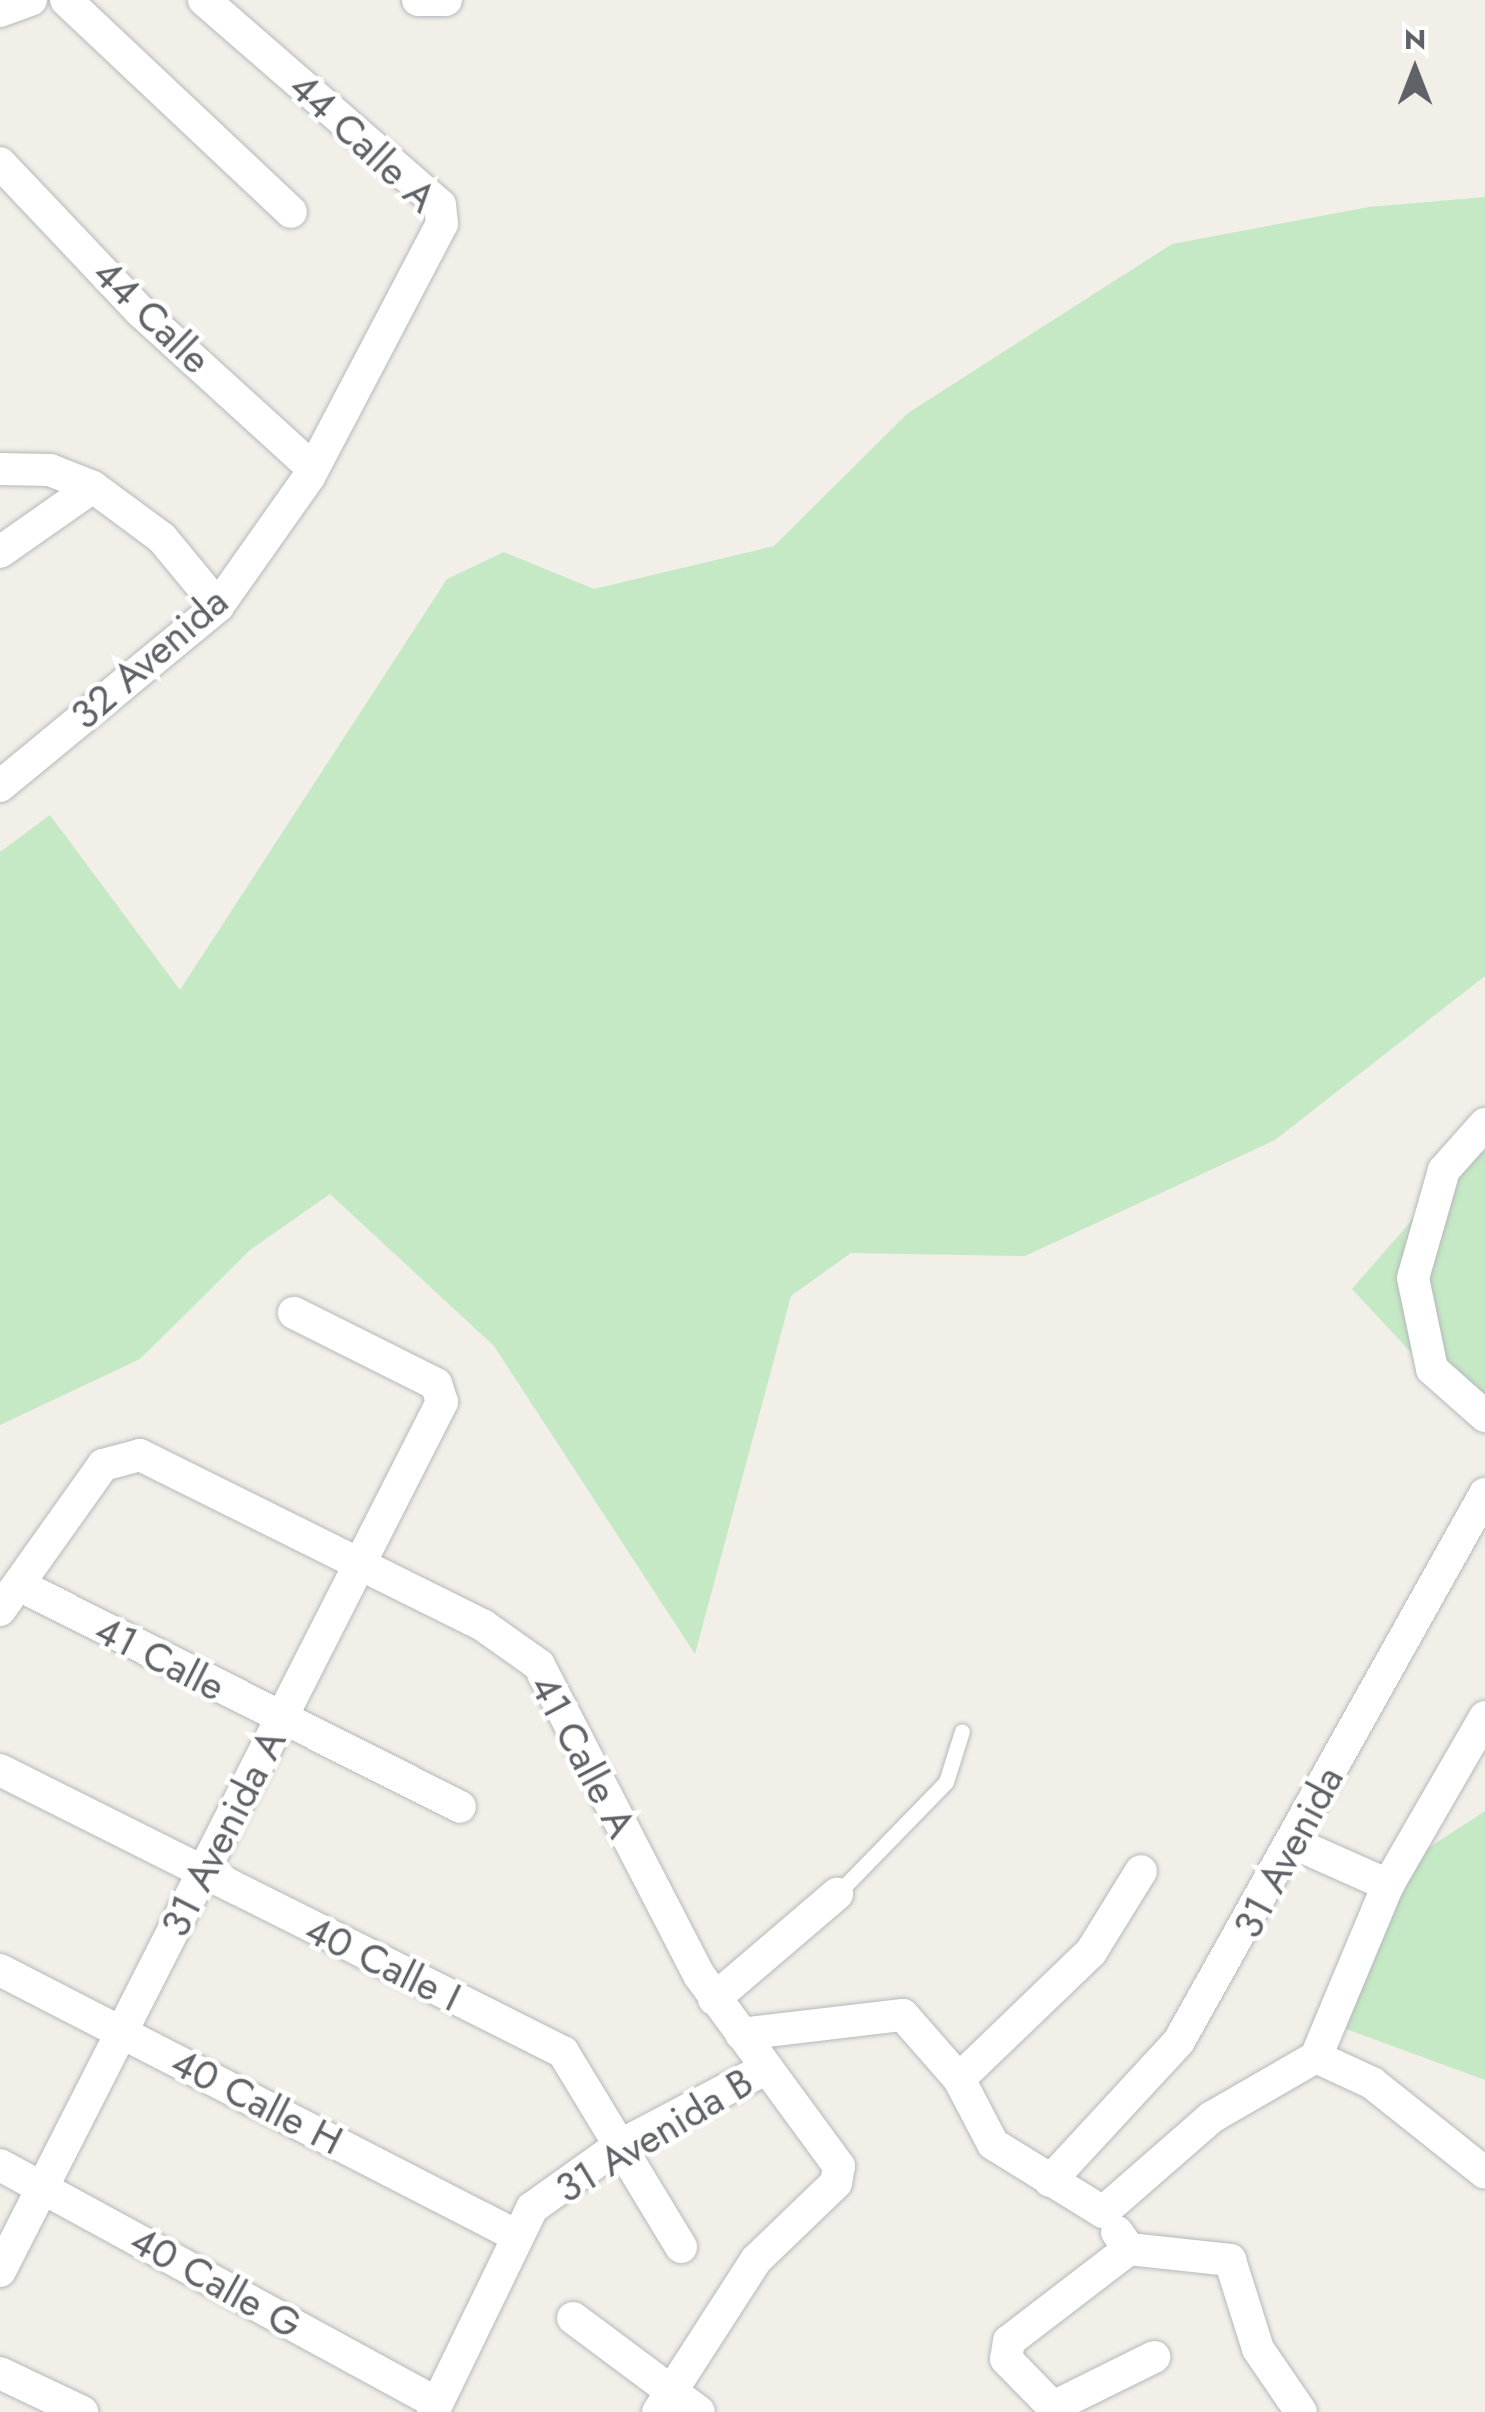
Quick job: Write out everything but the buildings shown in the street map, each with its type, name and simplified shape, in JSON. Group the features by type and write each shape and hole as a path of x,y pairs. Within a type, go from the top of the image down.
{"street":[{"path":"0,11 31,0"},
{"path":"66,0 291,212"},
{"name":"44 Calle A","path":"204,0 444,214 308,464"},
{"name":"44 Calle","path":"2,168 140,311 308,464"},
{"name":"32 Avenida","path":"0,786 218,606 309,477 308,464"},
{"path":"0,469 50,470 93,487 162,538 218,606"},
{"path":"0,552 93,487"},
{"path":"1485,1124 1444,1170 1413,1278 1432,1369 1485,1416"},
{"name":"31 Avenida A","path":"0,2272 280,1720 360,1571 444,1393 294,1313"},
{"name":"41 Calle A","path":"12,1598 103,1465 140,1455 162,1459 360,1571 484,1626 538,1665 714,1999 767,2068 839,2174 756,2260 665,2402"},
{"name":"31 Avenida","path":"1050,2182 1179,2042 1296,1844 1485,1494"},
{"name":"41 Calle","path":"12,1598 460,1807"},
{"path":"1103,2212 1212,2117 1316,2058 1388,1885 1485,1717"},
{"name":"40 Calle I","path":"0,1770 564,2052 681,2247"},
{"path":"1296,1844 1388,1885"},
{"path":"960,2078 1091,1952 1141,1871"},
{"path":"714,1999 837,1894"},
{"name":"40 Calle H","path":"0,1970 513,2234"},
{"path":"741,2034 904,2014 960,2078 993,2144 1103,2212 1130,2249"},
{"path":"1316,2058 1372,2083 1485,2173"},
{"name":"31 Avenida B","path":"432,2406 513,2234 532,2208 619,2146 767,2068"},
{"name":"40 Calle G","path":"0,2165 432,2406"},
{"path":"1154,2357 1053,2407 1006,2359 1009,2341 1130,2249 1230,2260 1258,2349 1301,2412"},
{"path":"573,2318 665,2402 699,2412"},
{"path":"0,2373 82,2412"}],"lane":[{"path":"837,1894 946,1782 962,1730"}],"green space":[{"path":"1485,197 1485,976 1275,1140 1025,1256 851,1253 791,1296 695,1654 494,1346 330,1194 250,1250 140,1359 0,1425 0,852 50,815 180,990 447,579 504,552 594,589 774,546 908,413 1172,244 1369,207"},
{"path":"1485,1151 1485,1432 1352,1289 1459,1166"},
{"path":"1485,1811 1485,2080 1346,2029 1379,1880"}]}
